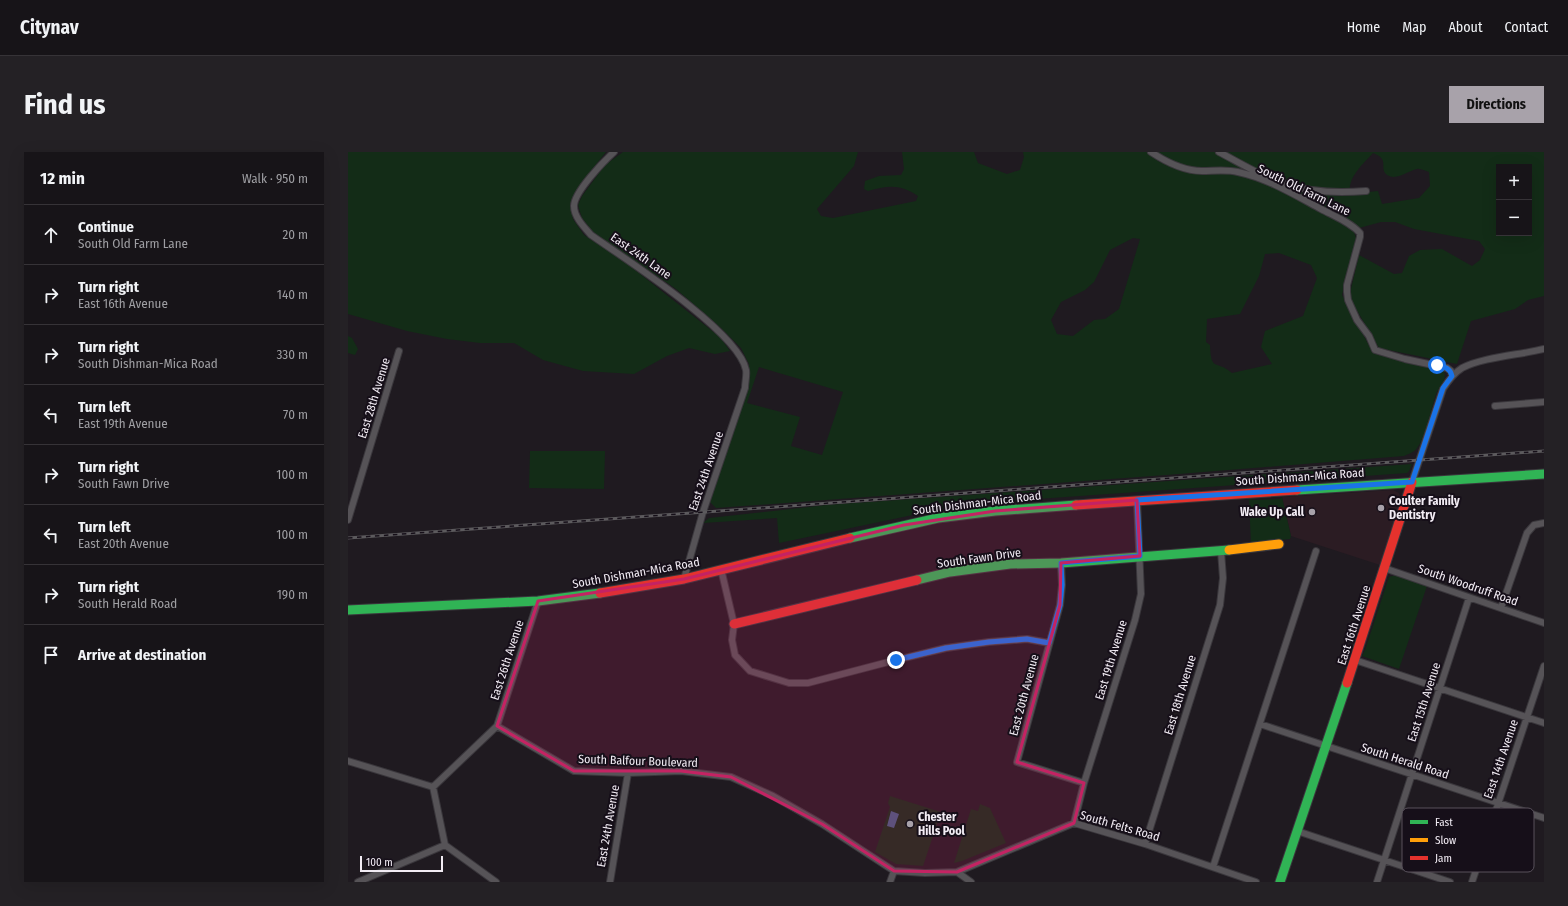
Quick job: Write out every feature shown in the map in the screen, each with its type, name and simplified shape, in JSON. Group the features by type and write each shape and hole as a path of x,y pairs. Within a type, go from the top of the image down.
{"main road":[{"name":"South Dishman-Mica Road","path":"348,610 538,600 616,591 684,579 904,525 938,518 995,511 1137,500 1544,474"},
{"name":"East 16th Avenue","path":"1280,882 1355,660 1412,482"},
{"name":"South Fawn Drive","path":"734,624 950,572 1010,564 1061,563 1221,551 1279,544"}],"street":[{"name":"East 24th Lane","path":"614,152 600,165 577,196 574,206 581,225 591,235 673,292 720,333 738,352 746,370"},
{"name":"South Old Farm Lane","path":"1151,152 1185,169 1202,171 1236,171 1246,174 1289,192 1347,222 1360,233 1347,285 1348,300 1357,320 1369,336 1375,350 1404,359 1447,368 1452,376"},
{"path":"1219,152 1260,174 1291,186 1336,193 1366,191"},
{"path":"1452,376 1462,368 1482,361 1520,355 1544,349"},
{"name":"East 28th Avenue","path":"348,520 399,351"},
{"name":"East 24th Avenue","path":"684,579 703,512 745,388 746,370"},
{"name":"East 16th Avenue","path":"1412,482 1443,388 1452,376"},
{"path":"1495,406 1544,402"},
{"name":"East 19th Avenue","path":"1074,823 1084,783 1142,594 1137,500"},
{"path":"1501,608 1527,533 1534,525 1544,523"},
{"name":"East 18th Avenue","path":"1145,844 1220,605 1224,578 1221,551"},
{"path":"1213,867 1316,551"},
{"name":"East 20th Avenue","path":"1061,563 1062,585 1060,605 1017,762 1084,783"},
{"name":"South Woodruff Road","path":"1384,568 1544,623"},
{"path":"721,569 734,624 732,640 735,655 750,671 789,683 808,683 946,648 989,642 1027,639 1049,643"},
{"name":"East 15th Avenue","path":"1377,882 1469,598"},
{"name":"East 26th Avenue","path":"497,726 538,600"},
{"path":"1355,660 1544,723"},
{"name":"East 14th Avenue","path":"1495,808 1544,666"},
{"name":"South Herald Road","path":"1260,724 1513,808"},
{"path":"433,787 497,726"},
{"name":"South Balfour Boulevard","path":"497,726 574,771 628,773 681,771 731,777 773,796 822,824 894,870 925,873 957,872"},
{"path":"348,761 433,787"},
{"name":"East 24th Avenue","path":"610,882 628,773"},
{"path":"433,787 445,845 496,882"},
{"name":"South Herald Road","path":"1534,815 1544,818"},
{"name":"South Felts Road","path":"957,872 1074,823 1145,844 1256,882"},
{"path":"1297,831 1402,866"},
{"path":"358,882 445,845"},
{"path":"890,882 894,870"},
{"path":"957,872 971,882"},
{"path":"1420,872 1450,882"},
{"name":"East 14th Avenue","path":"1472,882 1475,872"}],"highlighted area":[{"path":"1137,500 1140,556 1061,563 1060,605 1017,762 1084,783 1074,823 957,872 894,871 822,824 731,777 681,771 574,771 497,726 538,601 684,579 904,525 995,511"}],"shaded area":[{"path":"1393,490 1399,493 1401,500 1380,565 1291,536 1282,497"}],"green space":[{"path":"348,152 606,152 582,182 570,204 573,219 584,235 620,258 720,337 730,351 715,354 689,348 667,356 634,374 583,371 543,360 514,343 480,343 447,339 407,331 348,314"},
{"path":"623,152 858,152 854,166 817,209 821,216 833,218 916,201 918,196 906,189 888,187 868,191 864,189 865,181 879,176 901,175 904,169 902,152 974,152 978,163 1007,174 1020,170 1024,157 1023,152 1147,152 1158,161 1181,171 1200,174 1236,173 1282,191 1346,225 1354,232 1356,238 1342,295 1372,351 1412,363 1443,370 1445,376 1437,391 1420,444 1415,451 1404,456 716,508 710,502 748,388 749,364 741,348 721,328 676,289 593,232 582,218 578,205 582,196 605,165","holes":["1133,238 1140,239 1119,309 1105,319 1094,320 1073,336 1057,334 1051,320 1061,302 1085,290 1094,282 1110,250","1279,253 1311,265 1317,278 1303,316 1265,331 1261,347 1272,364 1232,373 1213,362 1210,345 1206,342 1207,319 1240,314 1259,276 1265,254","759,367 843,392 822,455 791,446 800,417 747,403"]},
{"path":"1156,152 1544,152 1544,296 1528,300 1515,309 1471,321 1457,364 1379,348 1349,297 1359,255 1394,274 1402,273 1409,256 1420,250 1442,249 1472,266 1480,260 1485,249 1479,241 1414,229 1395,222 1381,222 1359,228 1290,191 1235,169 1195,167 1180,164","holes":["1373,153 1382,158 1384,170 1387,175 1394,177 1413,170 1421,169 1429,172 1430,186 1419,198 1382,204 1378,191 1350,194 1353,177"]},
{"path":"348,336 352,338 358,349 355,355 348,353"},
{"path":"530,451 605,451 604,489 529,488"},
{"path":"1412,464 1407,473 982,503 951,507 779,543 777,518 703,523 709,518 827,505"},
{"path":"1282,497 1291,536 1290,539 1251,543 1249,499 1280,499"},
{"path":"1398,576 1427,586 1399,669 1362,656 1389,577"},
{"name":"Chester Hills Pool","path":"890,796 941,812 923,866 896,864 875,852 890,807 888,803"},
{"path":"980,804 990,808 1006,843 954,863 971,809 978,811"}],"water":[{"path":"891,811 899,814 894,828 887,826"}],"railway":[{"path":"348,538 1544,451"}],"traffic: fast":[{"path":"1297,490 1544,474"},
{"path":"850,538 938,518 995,511 1076,505"},
{"path":"917,580 950,572 1010,564 1061,563 1229,550"},
{"path":"348,610 538,601 600,593"},
{"path":"1280,882 1347,683"}],"traffic: slow":[{"path":"1229,550 1279,544"}],"traffic: jam":[{"path":"1347,683 1412,482"},
{"path":"1076,505 1297,490"},
{"path":"600,593 684,579 850,538"},
{"path":"734,624 917,580"}],"place":[{"name":"Coulter Family Dentistry","path":"1381,508"},
{"name":"Wake Up Call","path":"1312,512"},
{"name":"Chester Hills Pool","path":"910,824"}],"route":[{"path":"896,660 946,648 989,642 1027,639 1049,643 1060,605 1062,585 1061,563 1140,556 1137,500 1412,482 1443,388 1452,376 1447,368 1437,365"}]}
